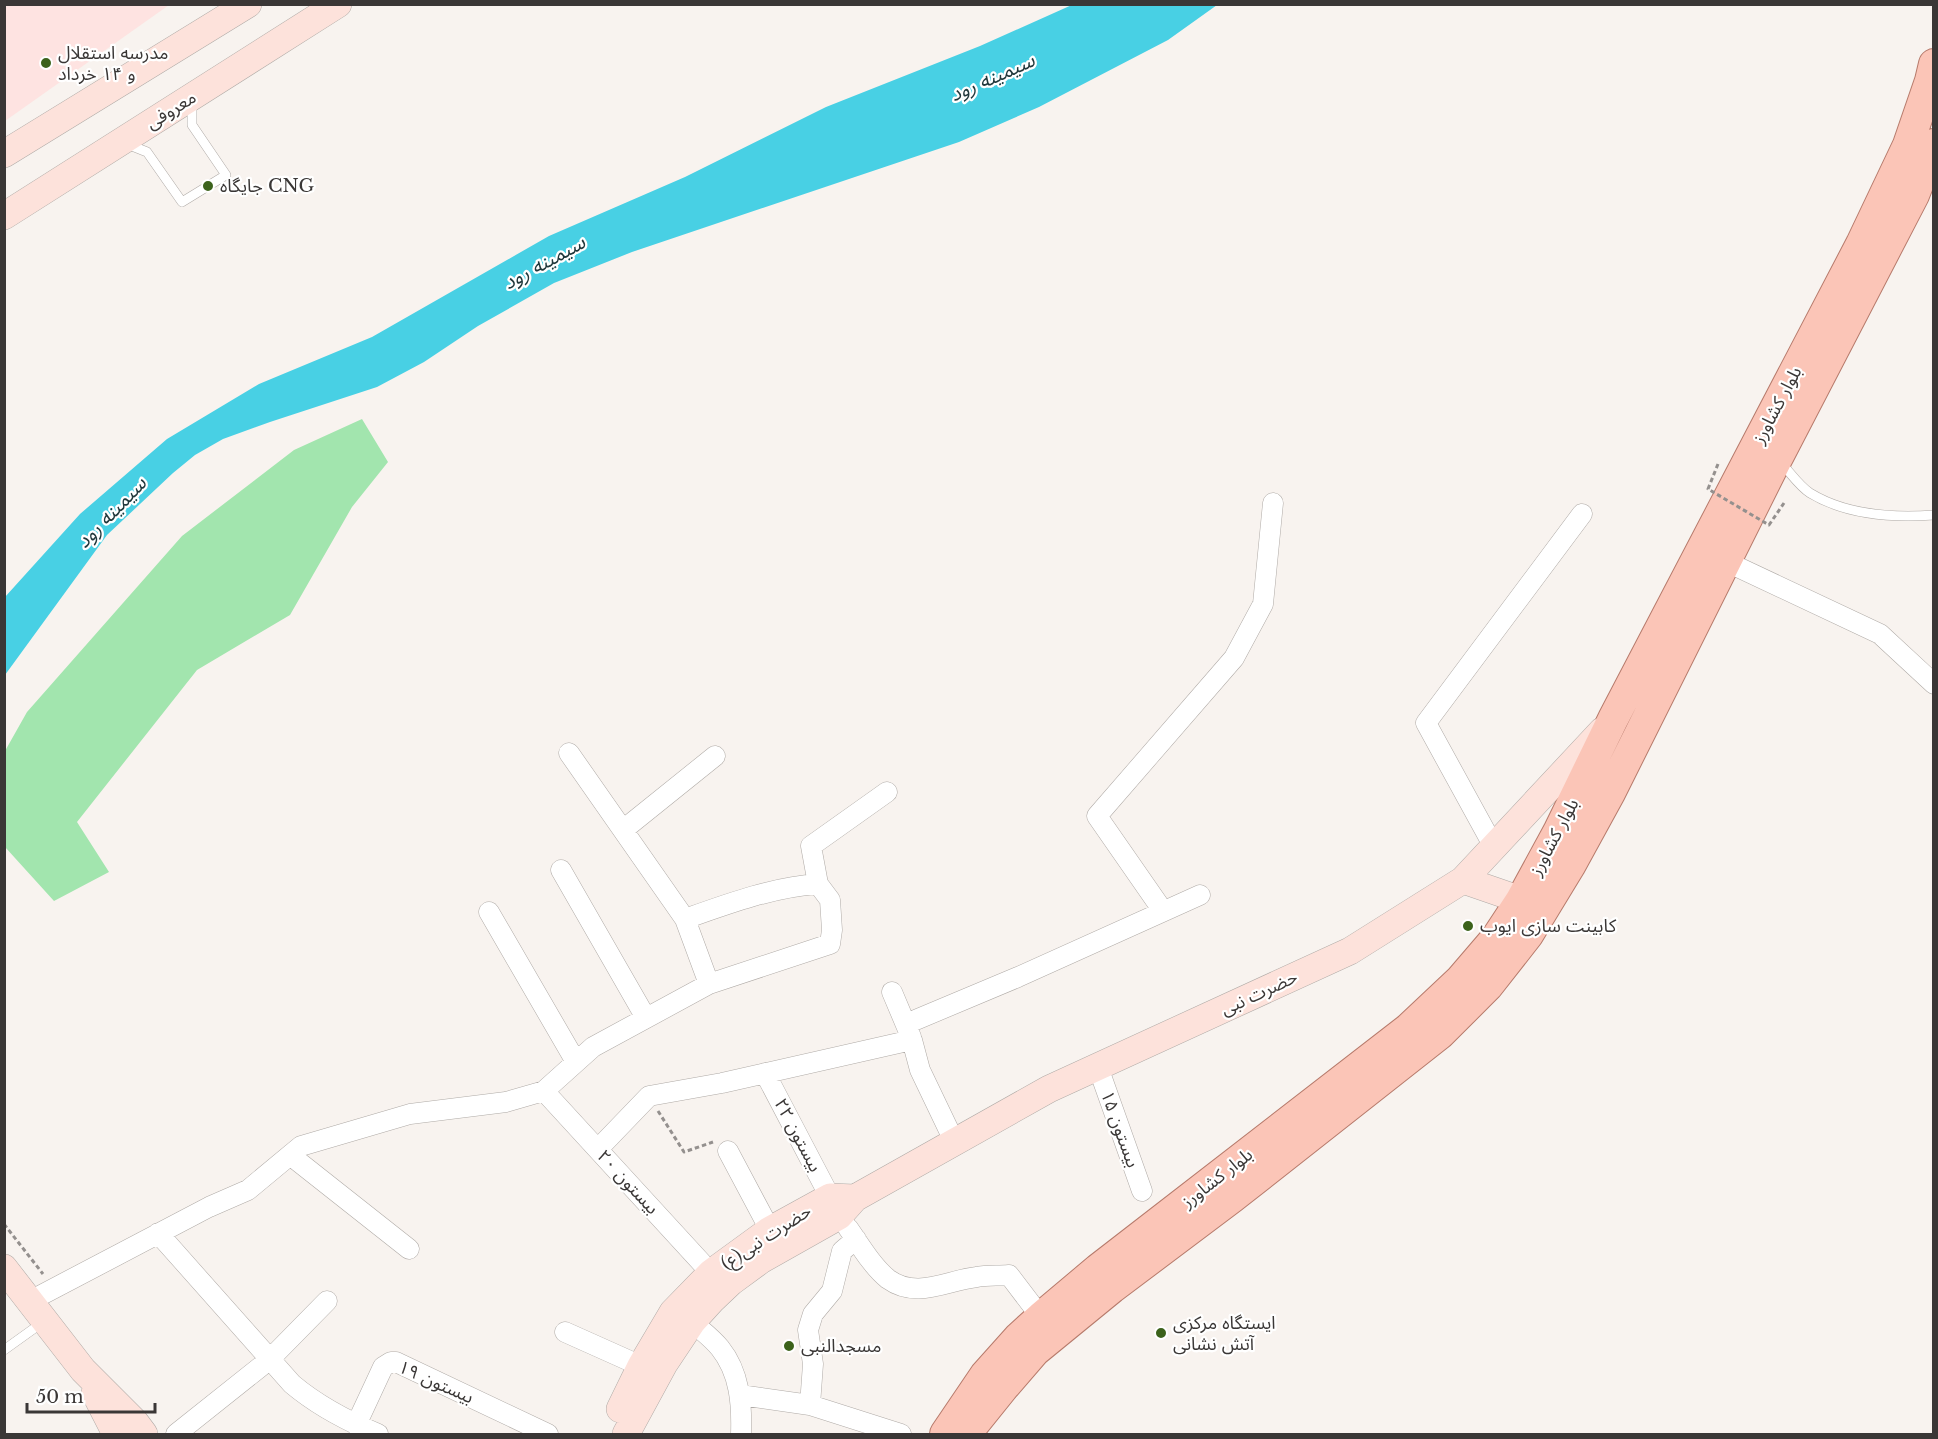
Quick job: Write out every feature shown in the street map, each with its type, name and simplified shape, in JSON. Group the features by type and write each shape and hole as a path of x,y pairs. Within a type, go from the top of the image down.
{"main road":[{"name":"بلوار کشاورز","path":"966,1434 1035,1351 1105,1279 1409,1028 1460,980 1496,938 1521,900 1558,832 1613,719 1861,244 1908,145 1934,64"},
{"name":"بلوار کشاورز","path":"945,1434 985,1375 1019,1337 1041,1317 1233,1197 1431,1041 1488,986 1528,936 1610,793 1777,459 1914,195 1934,144"}],"street":[{"path":"4,154 248,4"},
{"name":"معروفی","path":"4,216 338,4"},
{"path":"1163,911 1097,816 1234,658 1263,604 1273,503"},
{"path":"1494,847 1426,723 1582,514"},
{"path":"1727,562 1880,634 1934,684"},
{"name":"حضرت نبی","path":"841,1204 1049,1089 1350,951 1462,880 1613,719"},
{"path":"569,753 685,919 709,984"},
{"path":"623,830 715,756"},
{"path":"37,1311 53,1288 209,1207 248,1190 301,1146 410,1114 506,1102 544,1091 593,1047 709,984 830,944 832,930 830,900 818,884 812,846 887,792"},
{"path":"561,870 646,1018"},
{"path":"1462,880 1521,900"},
{"path":"685,919 723,905 800,885 818,884"},
{"path":"598,1149 650,1096 765,1073 909,1032 1200,895"},
{"path":"489,912 576,1062"},
{"path":"892,992 909,1032 920,1070 954,1142"},
{"name":"بیستون ۱۵","path":"1098,1067 1142,1191"},
{"name":"بیستون ۲۲","path":"765,1073 841,1204 856,1239 878,1269 889,1279 902,1287 921,1289 975,1277 1009,1275 1041,1317"},
{"name":"بیستون ۲۰","path":"544,1091 711,1273"},
{"path":"728,1151 770,1230"},
{"path":"290,1155 409,1249"},
{"name":"حضرت نبی(ع)","path":"609,1434 612,1423 641,1366 674,1312 711,1273 770,1230 841,1204"},
{"name":"حضرت نبی(ع)","path":"626,1434 664,1364 692,1322 731,1282 841,1204"},
{"path":"158,1233 268,1360 311,1400 356,1425 378,1434"},
{"path":"810,1405 813,1364 808,1330 813,1314 832,1291 842,1251 856,1239"},
{"path":"4,1268 83,1370 144,1434"},
{"path":"176,1434 268,1360 327,1301"},
{"path":"692,1322 720,1348 737,1378 741,1434"},
{"path":"565,1332 641,1366"},
{"name":"بیستون ۱۹","path":"356,1425 378,1374 382,1367 391,1362 402,1365 548,1434"},
{"path":"83,1370 116,1434"},
{"path":"740,1395 810,1405 901,1434"}],"lane":[{"path":"122,142 147,152 182,202 226,175 192,125 192,97"},
{"path":"1777,459 1809,492 1838,506 1871,513 1912,516 1934,514"},
{"path":"4,1350 37,1311"}],"path":[{"path":"1718,464 1708,489 1769,525 1784,503"},
{"path":"650,1096 684,1152 713,1142 728,1151"},
{"path":"4,1224 53,1288"}],"shaded area":[{"name":"مدرسه استقلال و ۱۴ خرداد","path":"5,4 169,4 169,5 5,121"}],"green space":[{"path":"362,419 388,462 352,507 290,615 197,670 77,822 109,872 54,901 5,847 5,751 27,712 182,536 294,450"}],"water":[{"name":"سیمینه رود","path":"1074,4 1217,5 1168,40 1039,107 959,142 632,252 554,283 478,326 424,362 377,387 223,439 195,455 173,473 107,535 5,675 5,597 80,514 167,439 259,384 372,337 549,236 685,177 826,107 980,46"}],"place":[{"name":"مدرسه استقلال و ۱۴ خرداد","path":"46,63"},
{"name":"جایگاه CNG","path":"208,186"},
{"name":"کابینت سازی ایوب","path":"1468,926"},
{"name":"ایستگاه مرکزی آتش نشانی","path":"1161,1333"},
{"name":"مسجدالنبی","path":"789,1346"}]}
